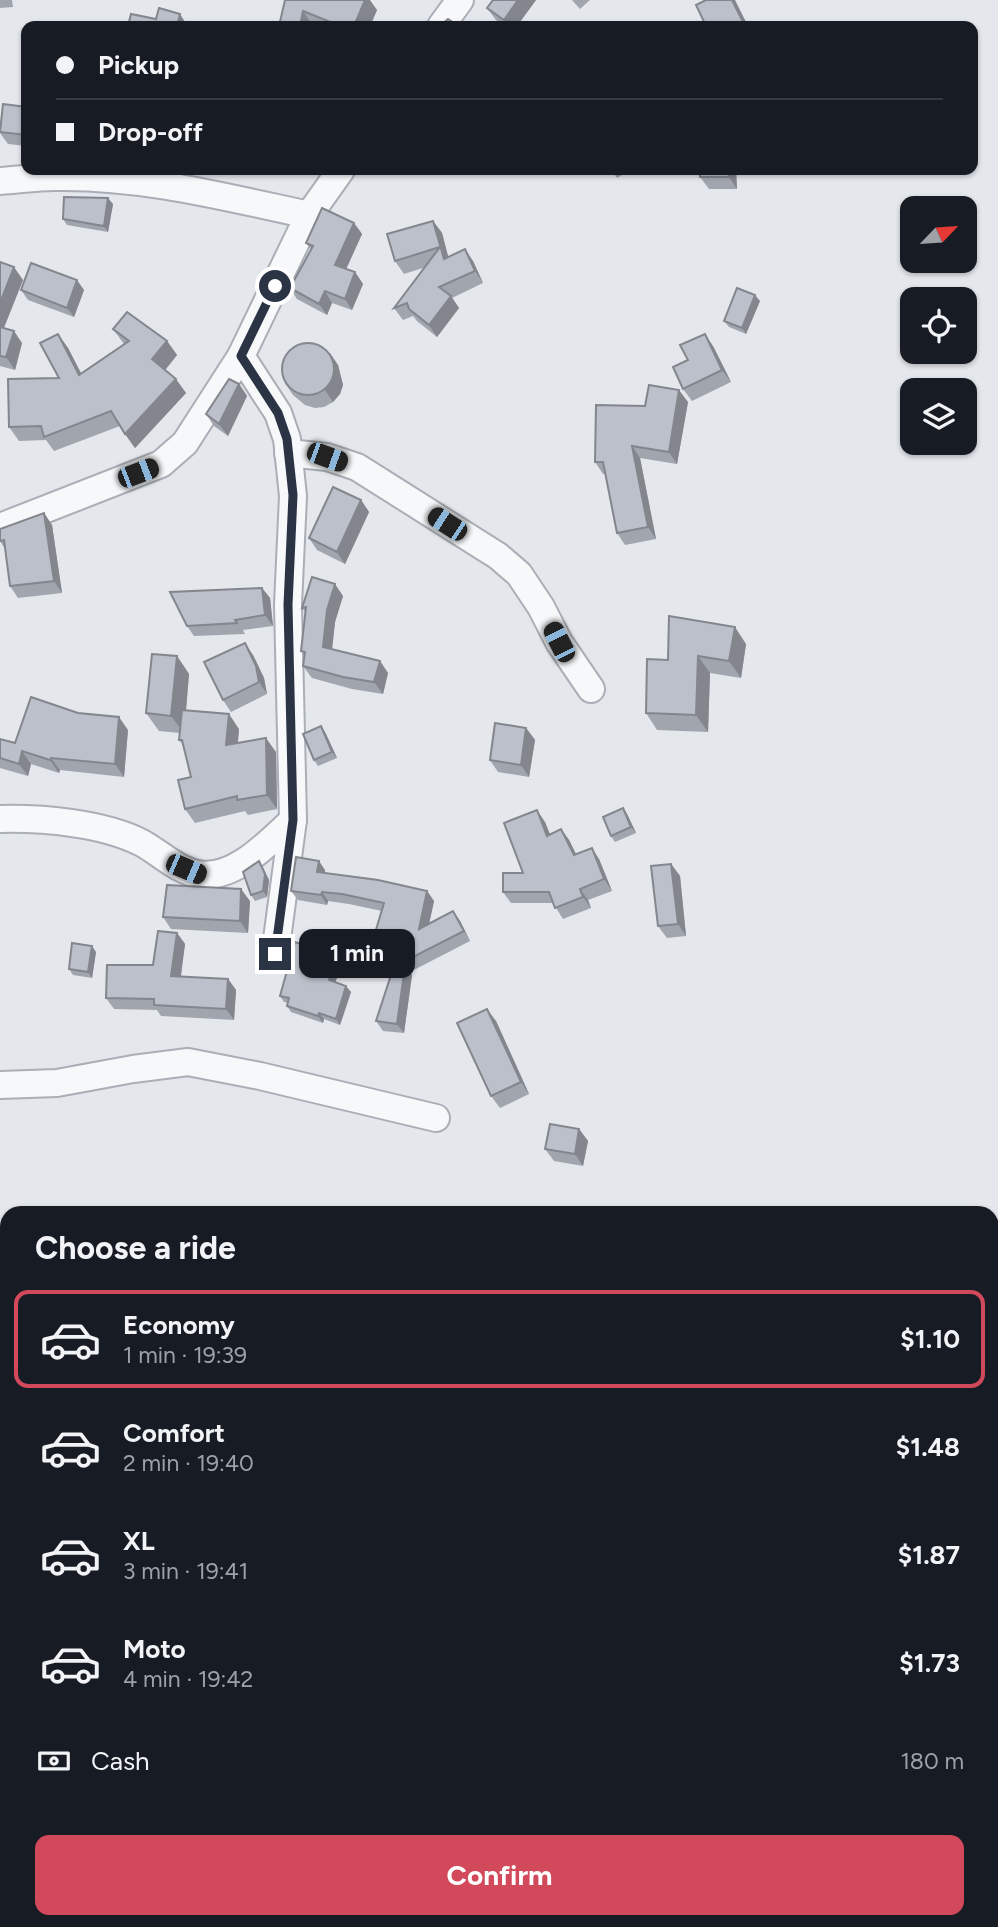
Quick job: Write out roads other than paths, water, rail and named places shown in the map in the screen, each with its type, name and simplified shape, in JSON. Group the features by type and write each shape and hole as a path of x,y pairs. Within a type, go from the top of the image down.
{"street":[{"path":"445,21 460,0"},
{"path":"0,527 161,464 185,443 241,356 309,215 337,175"},
{"path":"0,181 54,177 111,179 190,190 309,215"},
{"path":"241,356 278,413 287,439 293,495 288,605 293,820 275,954"},
{"path":"288,453 327,457 357,467 498,556 519,575 591,690"},
{"path":"0,819 23,818 104,829 142,843 172,863 199,874 223,872 243,863 293,820"},
{"path":"0,1085 57,1083 188,1062 436,1118"}]}
